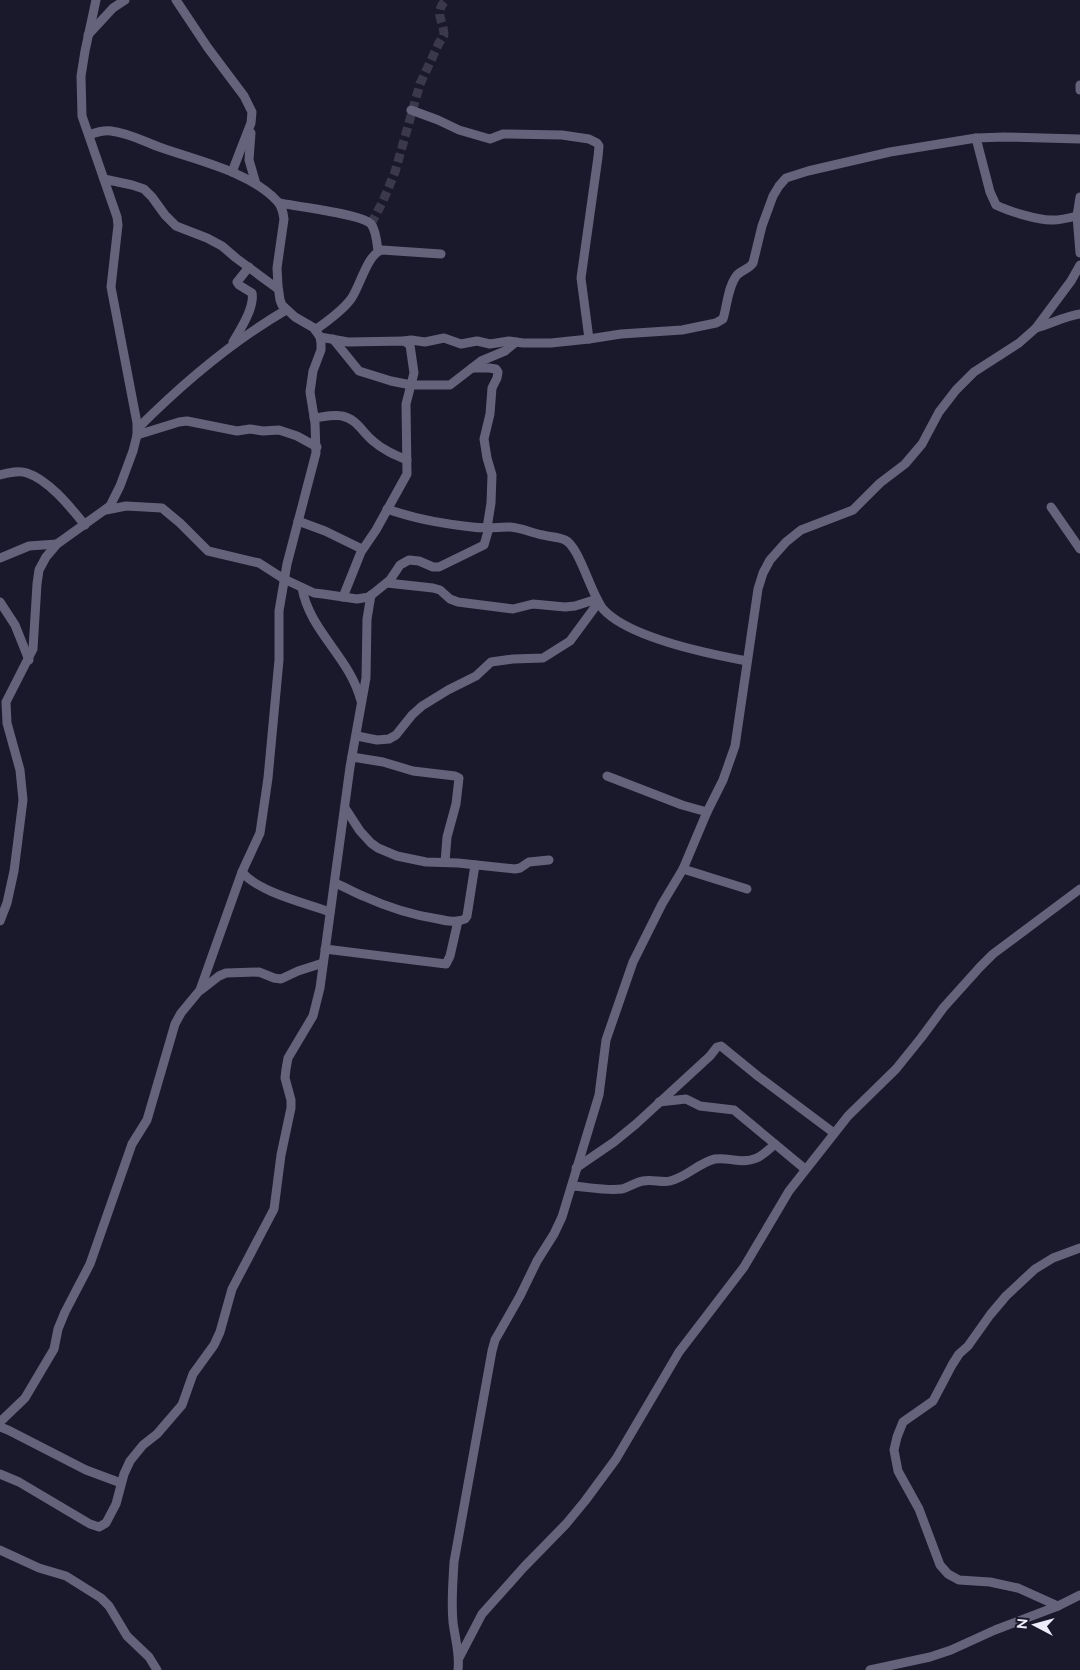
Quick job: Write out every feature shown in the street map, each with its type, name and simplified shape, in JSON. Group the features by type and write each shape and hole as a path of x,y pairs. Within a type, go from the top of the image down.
{"street":[{"path":"96,0 88,35 81,87 82,116 117,217 118,225 111,287 138,431"},
{"path":"88,35 113,8 125,0"},
{"path":"176,0 208,48 244,96 252,112 249,160 256,184"},
{"path":"1080,85 1080,90"},
{"path":"411,110 459,130 490,139 503,134 562,135 589,139 597,143 599,146 598,157 581,278 589,339"},
{"path":"232,172 251,123"},
{"path":"89,135 100,131 120,132 232,172 256,184 279,203 345,215 366,221 372,226 378,251"},
{"path":"279,203 284,219 278,268 278,289 282,306 318,334 348,342 410,340 423,342 444,338 460,344 477,341 490,344 509,341 551,343 621,334 682,330 721,321 734,280 753,263 762,226 773,196 786,178 890,152 976,138 1012,136 1080,139"},
{"path":"976,138 990,192 996,205 1046,220 1077,216"},
{"path":"104,179 144,189 176,226 222,246 278,289"},
{"path":"1080,197 1077,216 1080,253"},
{"path":"318,334 351,298 367,267 378,251 441,254"},
{"path":"458,1670 459,1658 453,1622 452,1598 454,1562 492,1351 499,1333 520,1296 536,1260 554,1234 562,1217 599,1095 606,1040 633,962 662,904 683,869 707,812 726,774 735,746 758,589 763,573 775,553 801,530 849,512 858,506 880,483 905,464 916,452 939,412 964,382 974,372 1019,343 1036,328 1071,281 1080,264"},
{"path":"232,345 245,322 253,298 252,293 237,282 249,267"},
{"path":"0,921 7,903 14,871 23,800 20,770 6,722 3,704 29,660 33,649 39,570 46,557 57,544 106,510 115,498 138,431 168,398 232,345 286,310"},
{"path":"1036,328 1080,314"},
{"path":"200,990 242,872 257,842 265,806 279,660 278,611 284,579 317,447 310,399 313,371 322,347 318,334"},
{"path":"333,339 359,371 405,385 448,385 485,360 505,352 516,342"},
{"path":"343,597 362,549 376,530 407,474 406,404 414,373 414,365 410,345 404,341"},
{"path":"106,510 126,506 162,508 208,551 257,562 284,579 314,593 362,599 388,583 400,565 405,562 414,560 438,567 484,546 491,502 492,475 486,458 484,438 490,414 492,388 498,372 489,368 472,368"},
{"path":"314,418 339,416 350,419 360,426 382,448 407,460"},
{"path":"138,431 178,422 187,422 237,431 250,429 283,431 317,447"},
{"path":"0,474 22,472 36,477 54,491 85,525"},
{"path":"1051,507 1080,548"},
{"path":"388,509 417,518 473,527 520,528 541,535 563,539 569,542 582,565 598,601 606,612 622,624 666,642 747,661"},
{"path":"298,522 325,531 362,549"},
{"path":"0,558 28,546 57,544"},
{"path":"388,583 430,587 440,590 450,599 458,602 513,609 533,604 566,607 598,601"},
{"path":"302,588 311,616 339,655 354,681 362,706"},
{"path":"0,1474 19,1482 90,1524 99,1527 106,1523 116,1504 127,1467 135,1454 157,1434 182,1405 193,1374 214,1345 220,1332 232,1289 274,1209 281,1155 291,1108 286,1078 288,1058 313,1016 317,1004 324,962 352,757 368,665 367,625 371,595"},
{"path":"356,736 389,740 422,706 476,676 490,662 543,658 570,641 598,601"},
{"path":"0,602 16,625 29,660"},
{"path":"352,757 383,762 413,771 458,777 460,781 447,837 445,862"},
{"path":"608,776 682,805 707,812"},
{"path":"345,808 360,831 378,848 396,856 426,862 518,869 529,862 549,860"},
{"path":"335,883 363,896 409,913 427,918 458,921 466,917 475,865"},
{"path":"683,869 747,889"},
{"path":"242,872 262,887 330,912"},
{"path":"459,1658 482,1614 572,1516 616,1458 679,1352 696,1327 744,1267 789,1191 834,1133 848,1116 896,1068 944,1007 993,954 1080,889"},
{"path":"325,950 446,964 450,956 458,921"},
{"path":"0,1422 25,1398 54,1349 58,1329 65,1312 90,1264 132,1144 147,1120 175,1024 181,1013 200,990 226,973 259,972 274,978 281,978 298,970 324,962"},
{"path":"576,1168 614,1142 717,1047 721,1046 834,1133"},
{"path":"659,1102 686,1099 706,1107 734,1110 805,1169"},
{"path":"572,1186 611,1189 622,1188 642,1181 669,1181 680,1178 703,1163 713,1160 723,1158 736,1161 756,1160 764,1155 774,1144"},
{"path":"1058,1606 1018,1588 990,1582 959,1580 948,1574 940,1565 919,1509 898,1471 894,1450 903,1422 932,1401 959,1354 968,1346 1006,1296 1035,1269 1053,1258 1080,1248"},
{"path":"0,1427 86,1470 121,1483"},
{"path":"0,1550 40,1568 66,1576 101,1598 109,1606 126,1636 149,1657 157,1670"},
{"path":"870,1670 930,1657 951,1650 1080,1595"}],"tunnel":[{"path":"371,224 395,172 420,84 444,35 440,9 446,0"}]}
